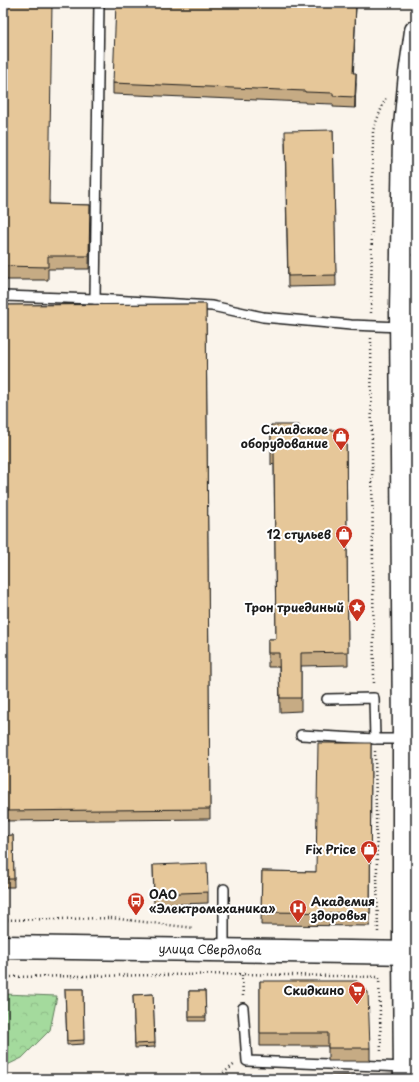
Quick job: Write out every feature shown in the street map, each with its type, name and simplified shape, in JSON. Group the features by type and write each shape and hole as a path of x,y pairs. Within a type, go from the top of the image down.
{"main road":[{"path":"407,1075 410,952 409,834 404,739 406,316 404,137 415,40"},
{"name":"улица Свердлова","path":"3,946 224,941 410,952"}],"lane":[{"path":"95,299 99,3"},
{"path":"3,296 95,299 212,306 263,317 371,325 406,316"},
{"path":"327,699 374,698 375,739"},
{"path":"301,735 404,739"},
{"path":"224,889 224,941"},
{"path":"244,1008 247,1061 381,1066 407,1075"}],"path":[{"path":"374,698 371,325 373,130 386,97"},
{"path":"371,932 378,932 375,739"},
{"path":"3,920 110,918 224,941"},
{"path":"242,974 244,1008"},
{"path":"3,977 242,974 379,977 381,1066"},
{"path":"217,1078 231,1068 246,1052"}],"green space":[{"path":"3,994 57,996 50,1030 22,1058 3,1067"}],"building":[{"path":"4,3 52,3 49,204 90,205 89,256 48,256 48,267 3,266"},
{"path":"116,3 356,3 353,73 356,73 355,97 333,96 333,93 305,91 113,83"},
{"path":"333,130 336,275 288,276 285,131"},
{"path":"206,304 210,809 3,811 3,305"},
{"path":"271,425 299,425 299,431 346,430 348,652 301,653 301,698 280,698 279,653 268,653 268,639 276,639 274,451 271,451"},
{"path":"318,743 371,743 370,913 261,912 262,871 316,872"},
{"path":"13,835 14,879 3,879 3,836"},
{"path":"207,863 208,892 154,894 153,865"},
{"path":"260,981 357,981 368,992 370,1048 328,1048 328,1033 260,1033"},
{"path":"65,989 83,989 84,1040 67,1041"},
{"path":"189,991 205,991 206,1017 189,1017"},
{"path":"153,994 155,1043 135,1044 133,995"},
{"path":"368,1075 368,1079 320,1079 320,1076"}],"place":[{"name":"Складское оборудование","path":"341,451"},
{"name":"12 стульев","path":"344,549"},
{"name":"Трон триединый","path":"357,622"},
{"name":"Fix Price","path":"369,864"},
{"name":"ОАО «Электромеханика»","path":"136,916"},
{"name":"Академия здоровья","path":"298,923"},
{"name":"Скидкино","path":"357,1005"}]}
